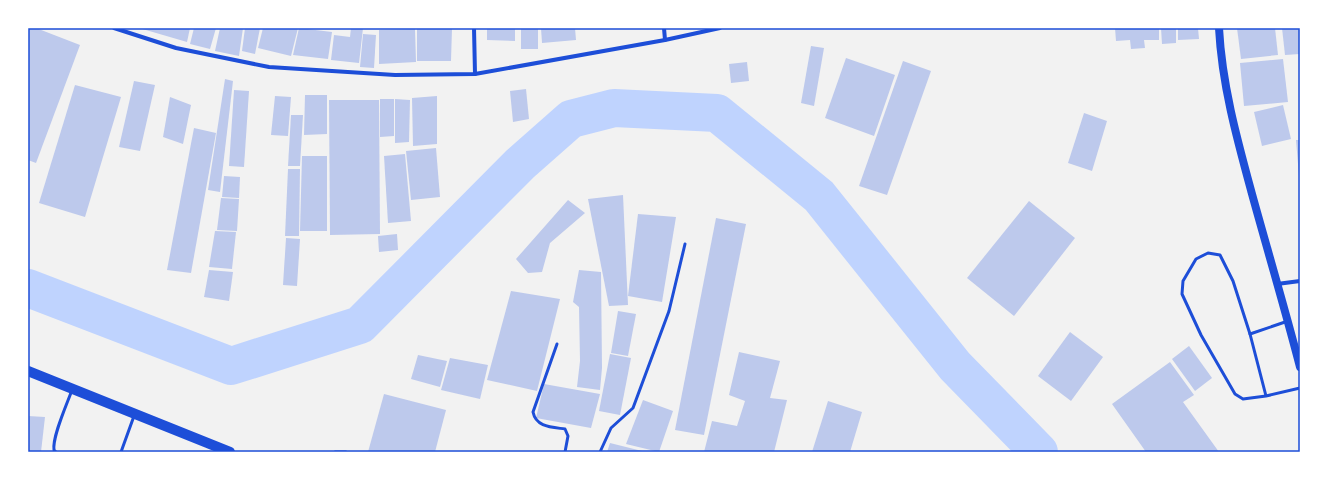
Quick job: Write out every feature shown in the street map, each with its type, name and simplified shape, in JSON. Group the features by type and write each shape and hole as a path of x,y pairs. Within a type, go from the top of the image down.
{"main road":[{"path":"1219,28 1220,49 1233,124 1300,367"},
{"path":"28,371 230,452"}],"street":[{"path":"114,28 176,48 269,67 395,76 475,74 665,40 720,28"},
{"path":"474,28 475,74"},
{"path":"664,28 665,40"},
{"path":"1277,284 1300,282"}],"lane":[{"path":"600,452 610,428 633,408 669,311 685,244"},
{"path":"1266,396 1250,334 1234,281 1220,255 1208,253 1196,259 1183,280 1182,294 1201,335 1235,394 1243,399 1266,396 1300,388"},
{"path":"1250,334 1288,321"},
{"path":"556,344 533,412 534,418 544,426 565,429 568,436 565,452"},
{"path":"56,452 53,446 73,390"},
{"path":"121,452 134,414"},
{"path":"335,452 346,452"}],"building":[{"path":"28,28 36,28 80,45 36,163 28,160"},
{"path":"139,28 190,28 187,42"},
{"path":"194,28 216,28 210,49 190,44"},
{"path":"220,28 243,28 239,56 215,51"},
{"path":"245,28 260,28 255,54 242,51"},
{"path":"263,28 298,28 291,56 258,48"},
{"path":"299,28 332,32 328,59 293,55"},
{"path":"351,28 363,28 359,63 331,60 334,35 350,37"},
{"path":"417,28 452,28 451,61 417,61"},
{"path":"487,28 515,28 515,41 487,40"},
{"path":"521,28 538,28 538,49 521,49"},
{"path":"541,28 575,28 576,40 542,43"},
{"path":"1115,28 1159,28 1159,40 1144,40 1145,48 1131,49 1130,40 1116,41"},
{"path":"1161,28 1176,28 1176,43 1162,44"},
{"path":"1178,28 1198,28 1199,39 1178,40"},
{"path":"1237,28 1275,28 1278,55 1241,59"},
{"path":"1282,28 1300,28 1300,54 1285,55"},
{"path":"415,29 416,62 379,64 379,30"},
{"path":"363,34 376,35 374,68 360,67"},
{"path":"811,46 824,48 814,106 801,103"},
{"path":"846,58 895,75 874,136 825,118"},
{"path":"1283,59 1288,102 1244,106 1240,63"},
{"path":"903,61 931,71 887,195 859,186"},
{"path":"747,62 749,81 731,83 729,64"},
{"path":"225,79 233,81 220,192 208,190"},
{"path":"134,81 155,85 140,151 119,147"},
{"path":"75,85 121,97 85,217 39,203"},
{"path":"526,89 529,119 513,122 510,91"},
{"path":"234,90 249,91 244,167 229,166"},
{"path":"305,95 327,95 327,134 304,135"},
{"path":"275,96 291,97 288,136 271,135"},
{"path":"437,96 437,144 413,146 412,98"},
{"path":"170,97 191,105 183,144 163,137"},
{"path":"380,99 394,99 394,136 380,137"},
{"path":"395,99 410,100 409,142 395,143"},
{"path":"329,100 379,100 380,234 330,235"},
{"path":"1283,105 1291,139 1262,146 1254,112"},
{"path":"1084,113 1107,121 1092,171 1068,163"},
{"path":"291,115 303,115 300,166 288,166"},
{"path":"194,128 216,133 191,273 167,270"},
{"path":"1296,140 1300,140 1300,176 1299,176"},
{"path":"436,148 440,197 411,200 406,151"},
{"path":"405,154 411,221 388,223 384,156"},
{"path":"302,156 327,156 327,231 300,231"},
{"path":"288,169 300,169 299,236 285,236"},
{"path":"224,176 240,177 239,198 222,197"},
{"path":"623,195 628,305 609,306 588,199"},
{"path":"221,198 239,199 237,231 217,230"},
{"path":"568,200 585,213 550,243 542,272 528,273 516,259"},
{"path":"1029,201 1075,238 1014,316 967,278"},
{"path":"638,214 676,217 662,302 628,296"},
{"path":"716,218 746,224 704,435 675,430"},
{"path":"215,231 236,232 232,269 209,267"},
{"path":"397,234 398,250 379,252 378,236"},
{"path":"286,238 300,239 297,286 283,285"},
{"path":"209,270 233,272 229,301 204,297"},
{"path":"579,270 601,272 602,368 600,390 577,387 580,361 579,307 573,302"},
{"path":"511,291 560,299 537,391 487,380"},
{"path":"618,311 636,314 628,356 611,353"},
{"path":"1070,332 1103,357 1071,401 1038,376"},
{"path":"1189,346 1212,378 1195,391 1172,359"},
{"path":"739,352 780,361 770,398 787,400 774,452 704,452 712,421 737,426 745,401 729,395"},
{"path":"610,354 631,358 620,415 599,411"},
{"path":"418,355 447,361 440,387 411,379"},
{"path":"450,358 488,365 480,399 441,390"},
{"path":"1170,362 1194,395 1183,402 1219,452 1146,452 1112,404"},
{"path":"544,384 600,394 591,428 536,418"},
{"path":"384,394 446,410 435,452 368,452"},
{"path":"643,400 673,411 659,452 626,444"},
{"path":"828,401 862,412 850,452 812,452"},
{"path":"28,416 45,417 41,452 28,452"},
{"path":"610,443 642,451 642,452 607,452"}],"waterway":[{"path":"28,288 231,366 360,325 520,164 571,119 614,108 717,113 819,196 955,366 1039,452"}]}
